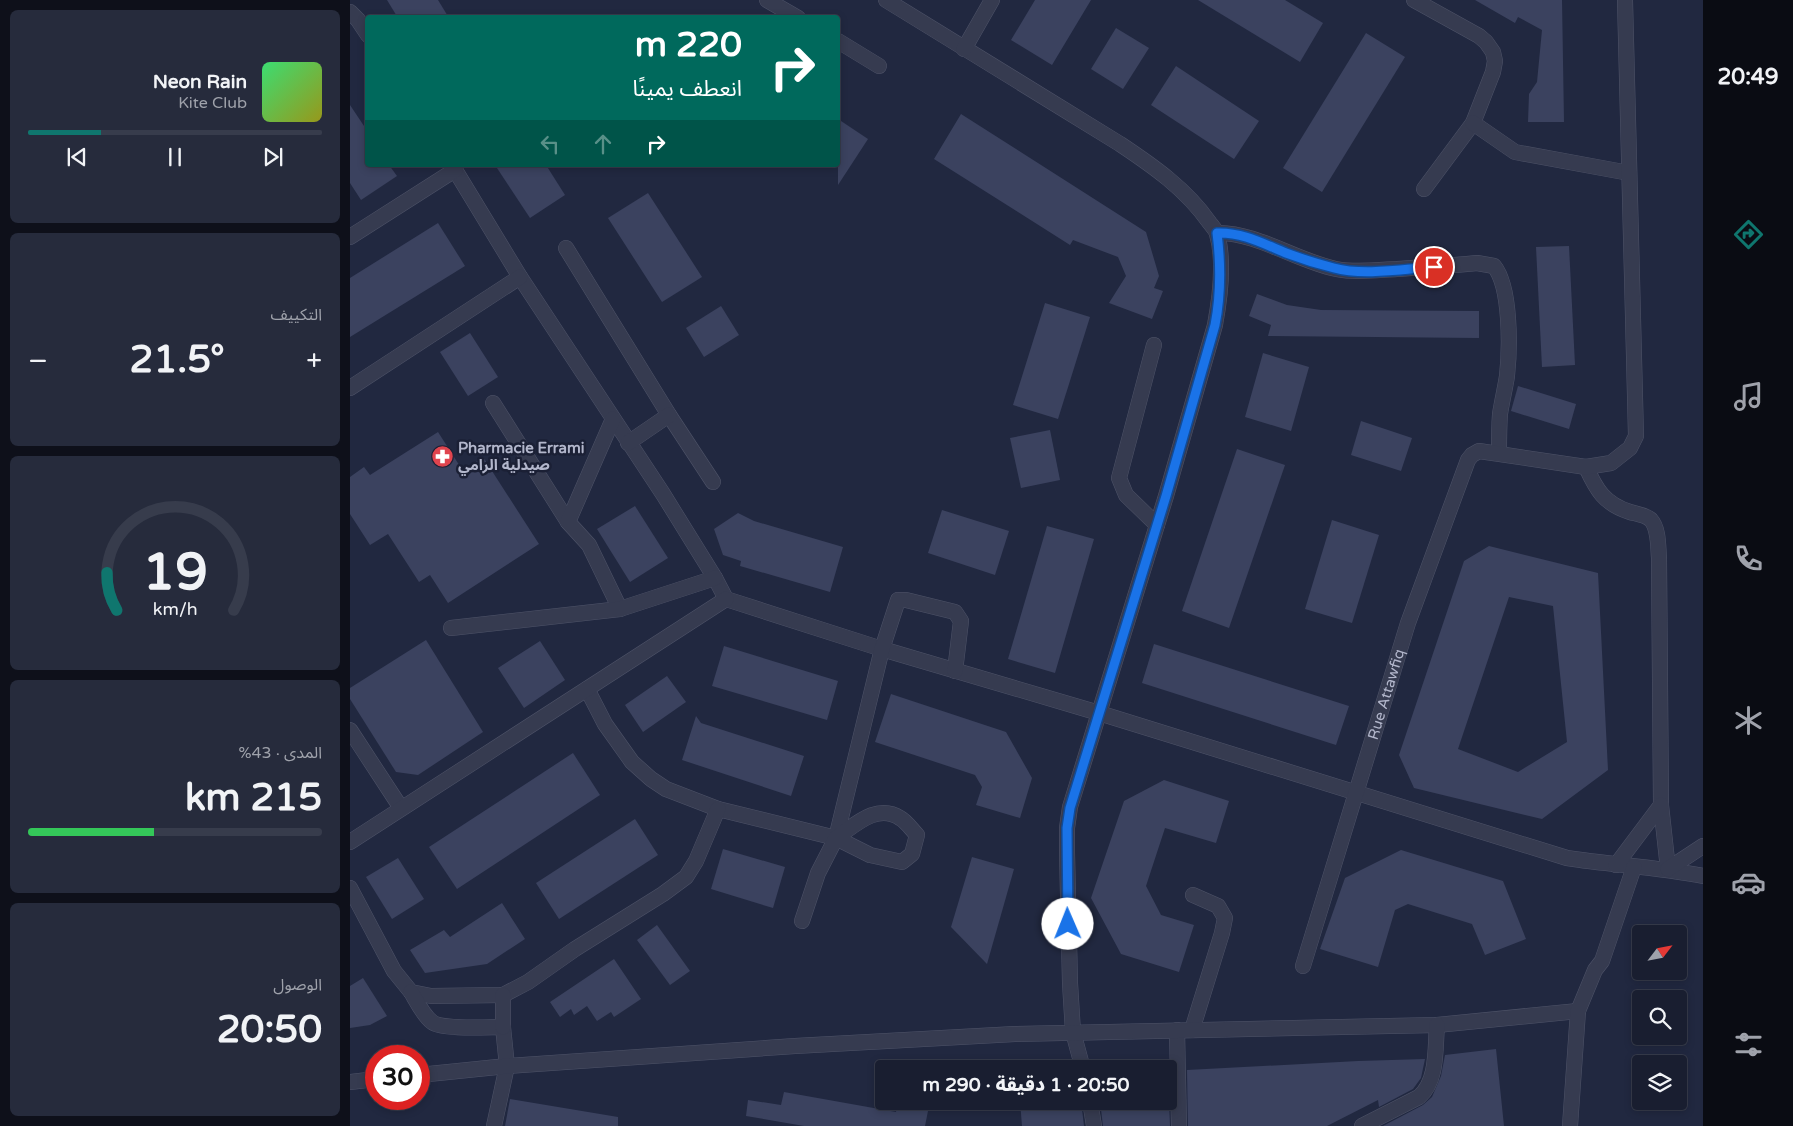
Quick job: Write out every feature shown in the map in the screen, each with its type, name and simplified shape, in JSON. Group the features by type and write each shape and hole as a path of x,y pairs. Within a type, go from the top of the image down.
{"street":[{"path":"767,0 793,15"},
{"path":"886,0 1120,144 1155,168 1201,210 1217,233 1221,277 1215,325 1157,525 1070,808 1067,828 1068,942 1073,1032 1081,1060"},
{"path":"964,49 992,0"},
{"path":"1414,0 1479,36 1493,52 1495,60 1493,72 1473,123 1424,189"},
{"name":"Rue Attawfiq","path":"1303,966 1408,623 1468,460 1472,455 1480,451 1586,467 1610,463 1630,448 1636,436 1625,0"},
{"path":"350,12 365,30"},
{"path":"840,42 879,66"},
{"path":"1473,123 1515,152 1629,173"},
{"path":"350,237 453,168 520,277 715,578 726,599 882,649 1099,713 1567,858 1634,868 1668,869 1703,876"},
{"path":"1217,233 1234,234 1253,239 1288,254 1337,269 1374,270 1477,263 1494,266 1500,273 1506,299 1508,339 1507,375 1500,415 1499,453"},
{"path":"566,248 669,415 713,482"},
{"path":"350,388 520,277"},
{"path":"1154,345 1119,478 1126,495 1157,525"},
{"path":"493,403 568,522 588,545 620,609"},
{"path":"628,443 669,415"},
{"path":"568,522 613,419"},
{"path":"1586,467 1596,489 1617,508 1645,516 1655,526 1659,558 1661,805 1668,869"},
{"path":"451,628 620,609 715,578"},
{"path":"350,842 726,599"},
{"path":"802,921 818,873 836,838 882,649 898,600 906,600 955,612 961,621 955,671"},
{"path":"587,689 605,724 632,762 666,789 718,809 836,838 870,855 902,862 912,854 918,836 901,819 886,812 866,817 836,838"},
{"path":"350,730 401,808"},
{"path":"1616,865 1661,805"},
{"path":"411,992 431,996 503,995 528,982 686,877 696,862 718,809"},
{"path":"1668,869 1703,846"},
{"path":"1570,1126 1578,1011 1596,970 1602,961 1634,868"},
{"path":"350,888 394,971 432,1022 442,1026 503,1027"},
{"path":"1179,1126 1184,1030 1222,933 1225,918 1218,906 1193,895"},
{"path":"494,1126 506,1066 503,995"},
{"path":"430,1074 506,1066 795,1046 1073,1032 1437,1025 1578,1011"},
{"path":"1362,1126 1419,1097 1426,1091 1432,1077 1437,1025"},
{"path":"350,1082 365,1080"},
{"path":"1091,1110 1094,1126"}],"building":[{"path":"387,0 438,0 447,15 396,15"},
{"path":"1035,0 1091,0 1052,65 1011,40"},
{"path":"1198,0 1285,0 1323,23 1300,62"},
{"path":"1475,0 1562,0 1564,122 1528,122 1529,94 1537,82 1542,30 1518,17 1515,23"},
{"path":"1116,28 1149,48 1123,89 1091,69"},
{"path":"1366,33 1405,57 1322,192 1283,168"},
{"path":"1176,66 1259,121 1234,159 1151,105"},
{"path":"350,105 365,128 365,167 390,167 397,176 361,200 350,183"},
{"path":"961,114 1146,232 1159,276 1154,288 1163,291 1152,319 1109,303 1126,276 1118,257 1073,240 1070,245 934,159"},
{"path":"840,120 868,139 838,185 838,167 840,167"},
{"path":"496,167 547,167 565,195 530,218"},
{"path":"648,193 702,277 662,302 608,218"},
{"path":"438,223 465,266 350,337 350,278"},
{"path":"1569,246 1575,365 1542,367 1536,247"},
{"path":"1257,294 1287,305 1321,310 1479,311 1479,338 1268,336 1271,325 1249,316"},
{"path":"1045,303 1090,317 1058,419 1013,405"},
{"path":"721,306 739,335 704,357 686,328"},
{"path":"470,333 498,377 468,396 440,352"},
{"path":"1263,353 1309,367 1291,431 1245,417"},
{"path":"1518,386 1576,404 1569,429 1511,411"},
{"path":"1361,421 1412,438 1401,471 1351,455"},
{"path":"1050,430 1060,480 1021,488 1010,438"},
{"path":"438,432 463,471 483,457 539,544 448,603 430,575 419,582 388,534 370,545 350,514 350,477 364,467 370,475"},
{"path":"1237,449 1285,465 1229,628 1182,611"},
{"path":"635,506 668,558 630,582 597,529"},
{"path":"942,510 1009,531 995,575 928,553"},
{"path":"738,513 754,521 843,547 830,592 740,566 741,561 723,555 714,529"},
{"path":"1332,520 1379,535 1352,623 1305,609"},
{"path":"1047,526 1094,539 1055,673 1008,659"},
{"path":"1489,546 1598,573 1608,770 1542,819 1414,788 1399,755 1464,561","holes":["1509,597 1553,606 1567,742 1518,772 1458,749"]},
{"path":"426,640 483,732 418,775 396,772 350,699 350,688"},
{"path":"540,641 565,680 524,708 498,668"},
{"path":"1154,644 1349,706 1336,745 1142,683"},
{"path":"724,646 838,681 827,720 712,686"},
{"path":"667,676 686,702 643,732 625,705"},
{"path":"891,694 1006,732 1032,778 1020,818 976,805 982,787 975,775 875,742"},
{"path":"696,716 701,723 804,756 791,796 682,760"},
{"path":"573,753 600,795 457,889 429,847"},
{"path":"1164,780 1229,801 1216,843 1165,828 1146,886 1161,915 1194,925 1179,972 1121,954 1091,898 1124,801"},
{"path":"635,819 658,855 559,919 536,883"},
{"path":"723,849 785,867 773,908 711,889"},
{"path":"1401,850 1503,881 1526,939 1485,955 1472,924 1408,904 1395,910 1378,967 1320,949 1345,878"},
{"path":"972,857 1014,869 987,964 951,927"},
{"path":"398,858 424,899 392,919 366,877"},
{"path":"502,903 525,939 487,964 425,973 410,950 444,930 450,937"},
{"path":"657,925 690,971 670,985 637,940"},
{"path":"614,959 641,999 614,1017 611,1012 597,1021 587,1006 574,1015 571,1009 560,1017 550,1002"},
{"path":"363,978 387,1016 370,1025 350,1028 350,986"},
{"path":"1496,1049 1504,1126 1383,1126 1423,1105 1432,1097 1441,1076 1445,1055"},
{"path":"1425,1059 1421,1078 1413,1089 1379,1107 1378,1100 1327,1126 1188,1126 1187,1070"},
{"path":"784,1092 875,1108 875,1110 896,1112 896,1110 928,1110 925,1126 804,1126 746,1116 748,1100 781,1105"},
{"path":"510,1099 618,1117 618,1126 505,1126"},
{"path":"1021,1110 1082,1110 1084,1126 1022,1126"},
{"path":"1101,1110 1169,1110 1170,1126 1103,1126"}],"place":[{"name":"Pharmacie Errami صيدلية الرامي","path":"442,457"}],"route":[{"path":"1068,924 1067,828 1070,808 1166,496 1215,325 1221,277 1217,233 1234,234 1253,239 1288,254 1337,269 1354,271 1434,267"}]}
